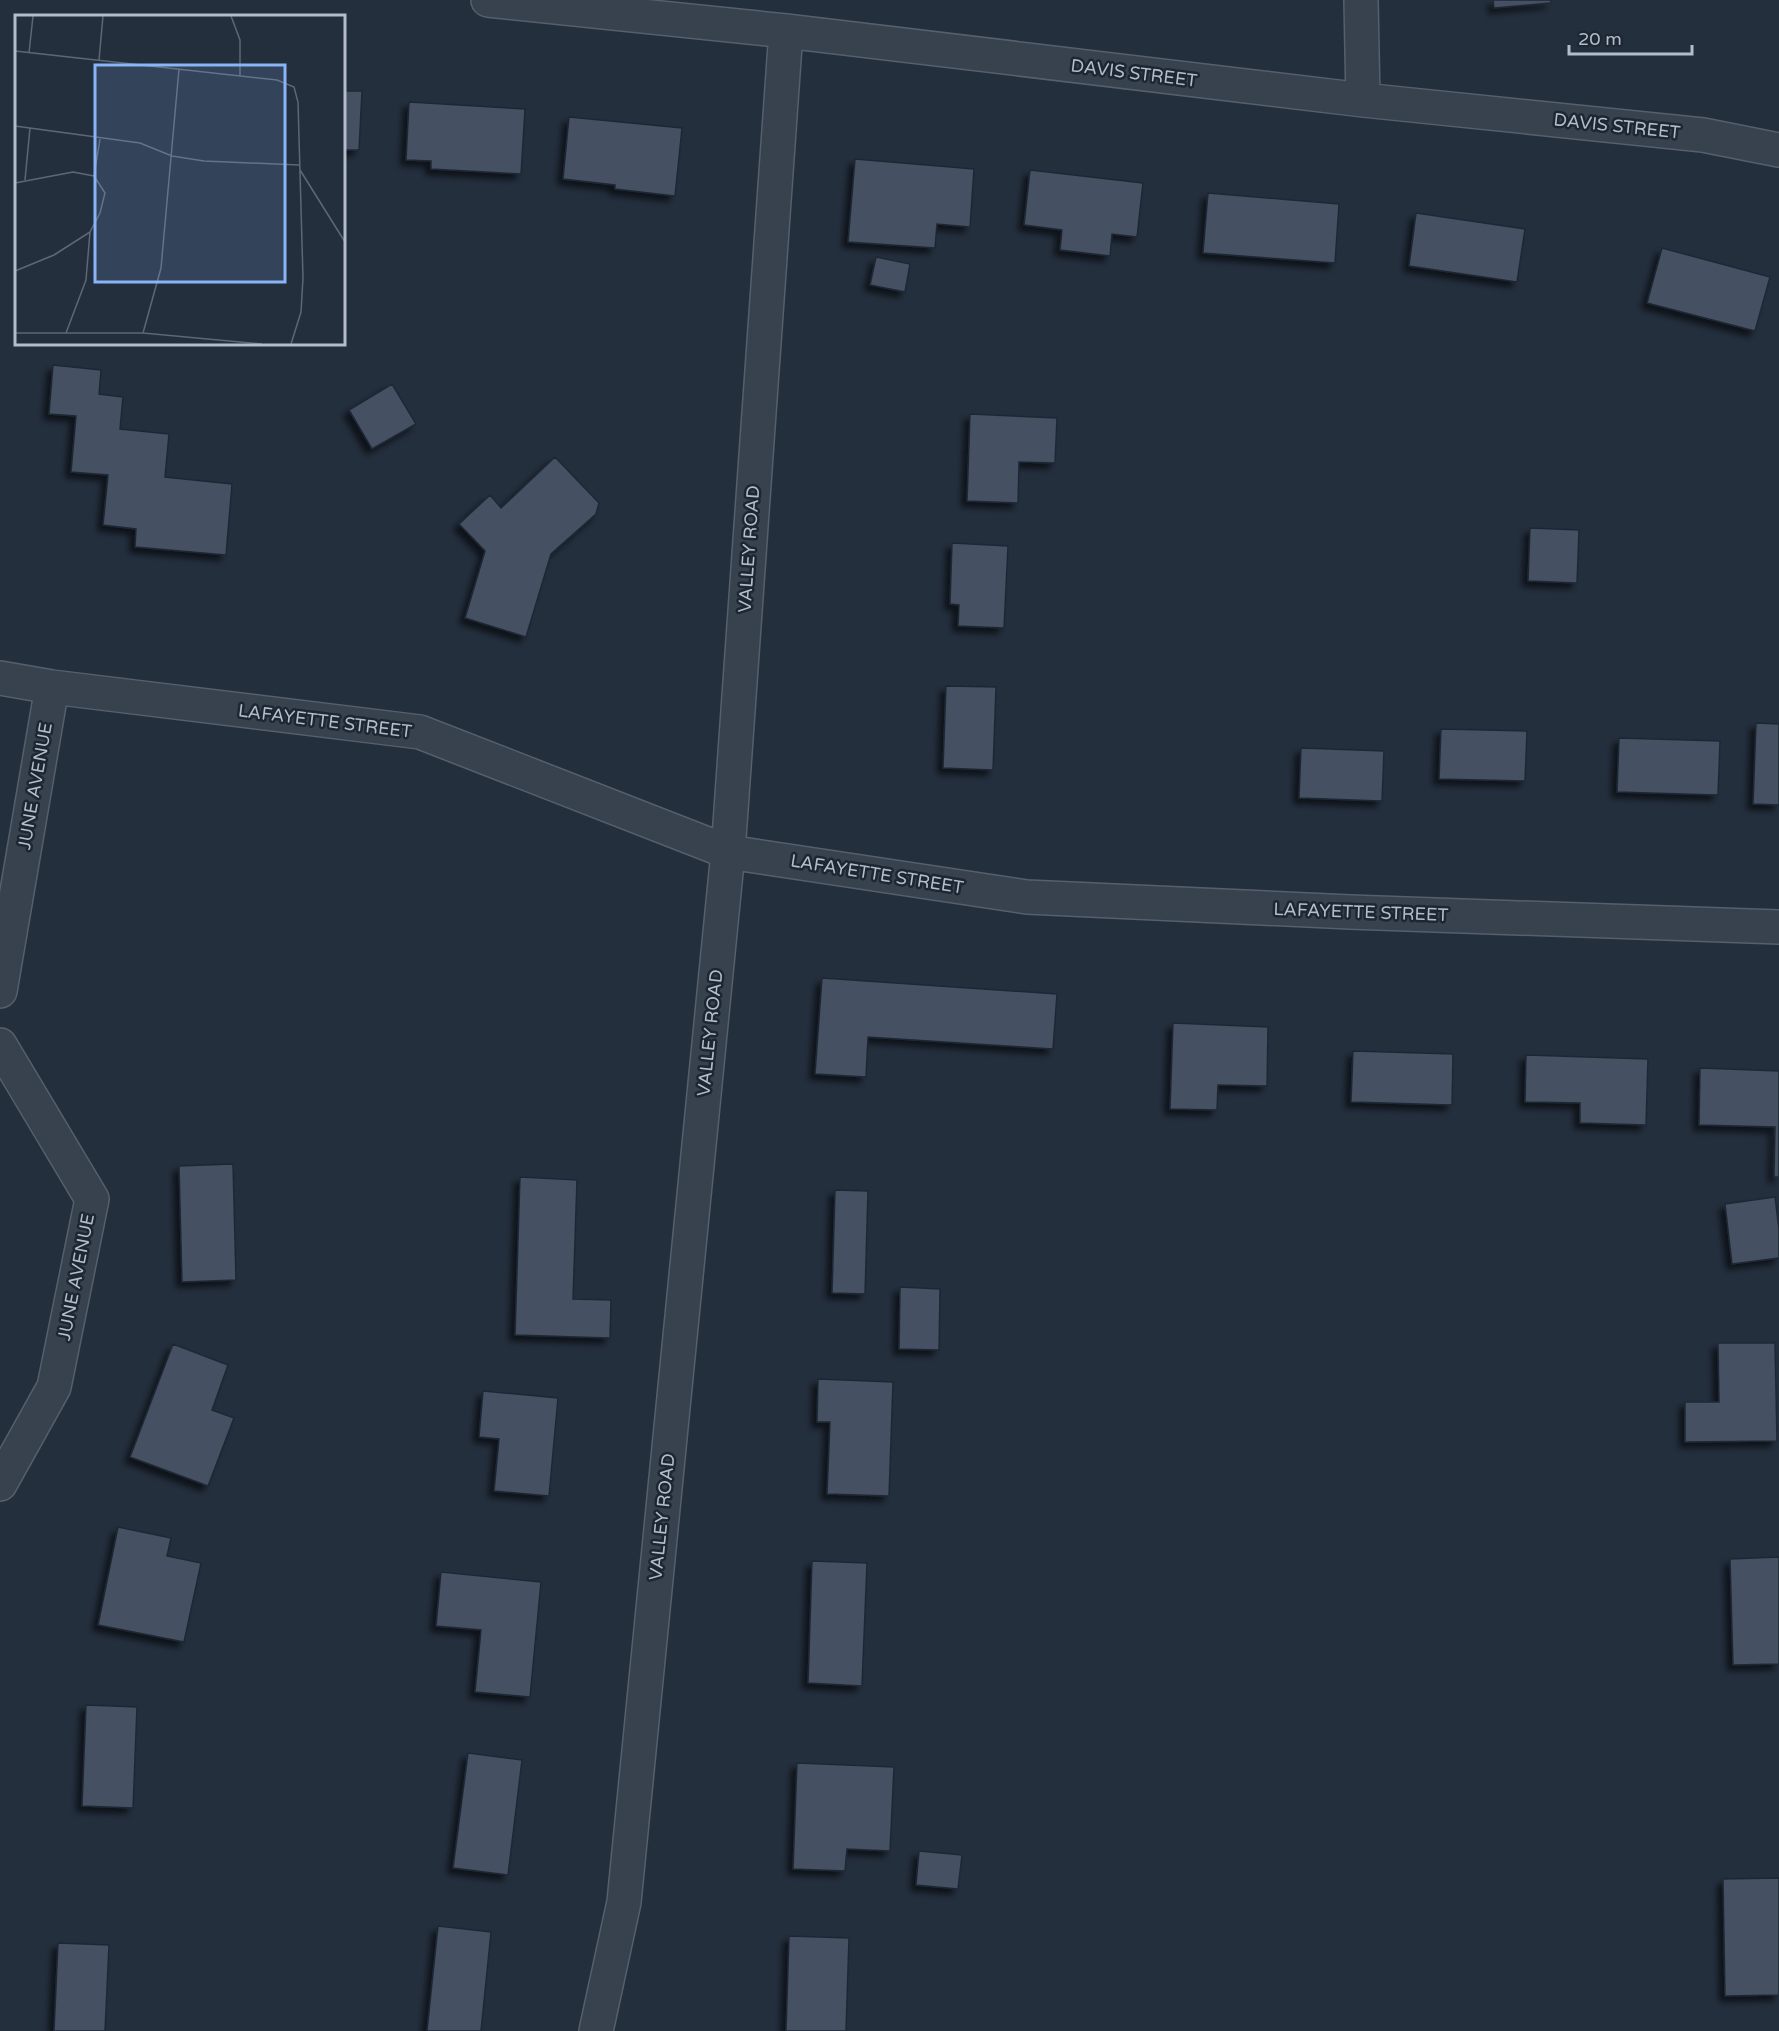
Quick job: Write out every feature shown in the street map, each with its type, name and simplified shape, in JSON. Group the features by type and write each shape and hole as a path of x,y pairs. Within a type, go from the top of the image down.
{"street":[{"name":"DAVIS STREET","path":"488,0 786,31 1363,100 1703,135 1779,150"},
{"path":"1361,0 1363,100"},
{"name":"VALLEY ROAD","path":"596,2031 624,1902 728,852 786,31"},
{"name":"LAFAYETTE STREET","path":"0,678 52,687 420,732 728,852 1027,897 1350,912 1779,927"},
{"name":"JUNE AVENUE","path":"0,992 52,687"},
{"name":"JUNE AVENUE","path":"0,1046 92,1199 54,1387 0,1484"}],"building":[{"path":"1493,0 1551,0 1551,3 1494,8"},
{"path":"345,91 362,91 359,150 345,150"},
{"path":"409,102 525,109 521,174 431,169 431,161 406,160"},
{"path":"569,117 682,128 675,196 615,189 615,185 563,179"},
{"path":"855,159 974,169 970,227 937,224 935,248 848,242"},
{"path":"1030,170 1143,183 1137,237 1112,234 1110,256 1060,250 1062,230 1024,225"},
{"path":"1208,193 1339,204 1335,263 1203,253"},
{"path":"1416,213 1525,229 1517,282 1409,266"},
{"path":"1662,248 1770,277 1755,331 1647,303"},
{"path":"876,257 910,264 905,292 870,285"},
{"path":"53,365 101,370 99,394 123,397 120,429 169,434 165,477 232,484 226,555 135,547 136,529 103,525 108,475 71,472 76,416 49,414"},
{"path":"392,384 416,424 372,449 349,410"},
{"path":"970,414 1057,418 1055,463 1019,462 1018,503 967,501"},
{"path":"555,457 599,503 596,514 551,554 526,637 465,618 485,551 459,524 490,495 501,508"},
{"path":"1530,528 1579,530 1577,583 1528,581"},
{"path":"952,543 1008,546 1004,628 958,626 959,605 950,604"},
{"path":"946,686 996,687 993,770 943,768"},
{"path":"1756,723 1779,724 1779,805 1753,804"},
{"path":"1441,729 1527,731 1525,781 1439,779"},
{"path":"1619,738 1720,741 1718,795 1617,792"},
{"path":"1301,748 1384,751 1382,801 1299,798"},
{"path":"822,978 1057,994 1053,1049 868,1037 866,1077 815,1074"},
{"path":"1173,1023 1268,1027 1267,1086 1218,1085 1217,1110 1170,1109"},
{"path":"1353,1051 1453,1054 1452,1105 1351,1102"},
{"path":"1526,1055 1648,1059 1646,1125 1580,1123 1580,1103 1525,1102"},
{"path":"1700,1068 1779,1071 1779,1177 1774,1177 1775,1127 1699,1125"},
{"path":"233,1164 236,1280 182,1282 179,1166"},
{"path":"520,1177 577,1180 573,1299 611,1300 610,1338 515,1335"},
{"path":"835,1190 868,1191 865,1294 832,1293"},
{"path":"1775,1197 1779,1229 1779,1258 1732,1264 1725,1204"},
{"path":"900,1287 940,1289 939,1350 899,1349"},
{"path":"1718,1343 1775,1343 1777,1441 1685,1442 1685,1402 1719,1402"},
{"path":"173,1344 228,1365 212,1410 234,1418 208,1486 130,1457"},
{"path":"818,1379 893,1382 889,1496 827,1494 830,1422 817,1422"},
{"path":"483,1391 558,1398 549,1496 494,1491 499,1439 479,1437"},
{"path":"118,1527 171,1538 167,1556 201,1563 184,1642 98,1625"},
{"path":"1779,1557 1779,1664 1733,1665 1730,1559"},
{"path":"812,1561 867,1563 862,1686 808,1683"},
{"path":"441,1572 541,1582 530,1697 475,1692 481,1630 436,1626"},
{"path":"86,1705 137,1707 133,1808 82,1806"},
{"path":"468,1753 522,1760 508,1875 453,1868"},
{"path":"797,1763 894,1767 890,1851 847,1849 845,1871 793,1869"},
{"path":"919,1851 962,1855 958,1889 916,1885"},
{"path":"1779,1878 1779,1995 1725,1996 1723,1879"},
{"path":"438,1926 491,1932 481,2031 427,2031"},
{"path":"789,1936 849,1938 846,2031 786,2031"},
{"path":"58,1943 109,1945 105,2031 54,2031"}]}
